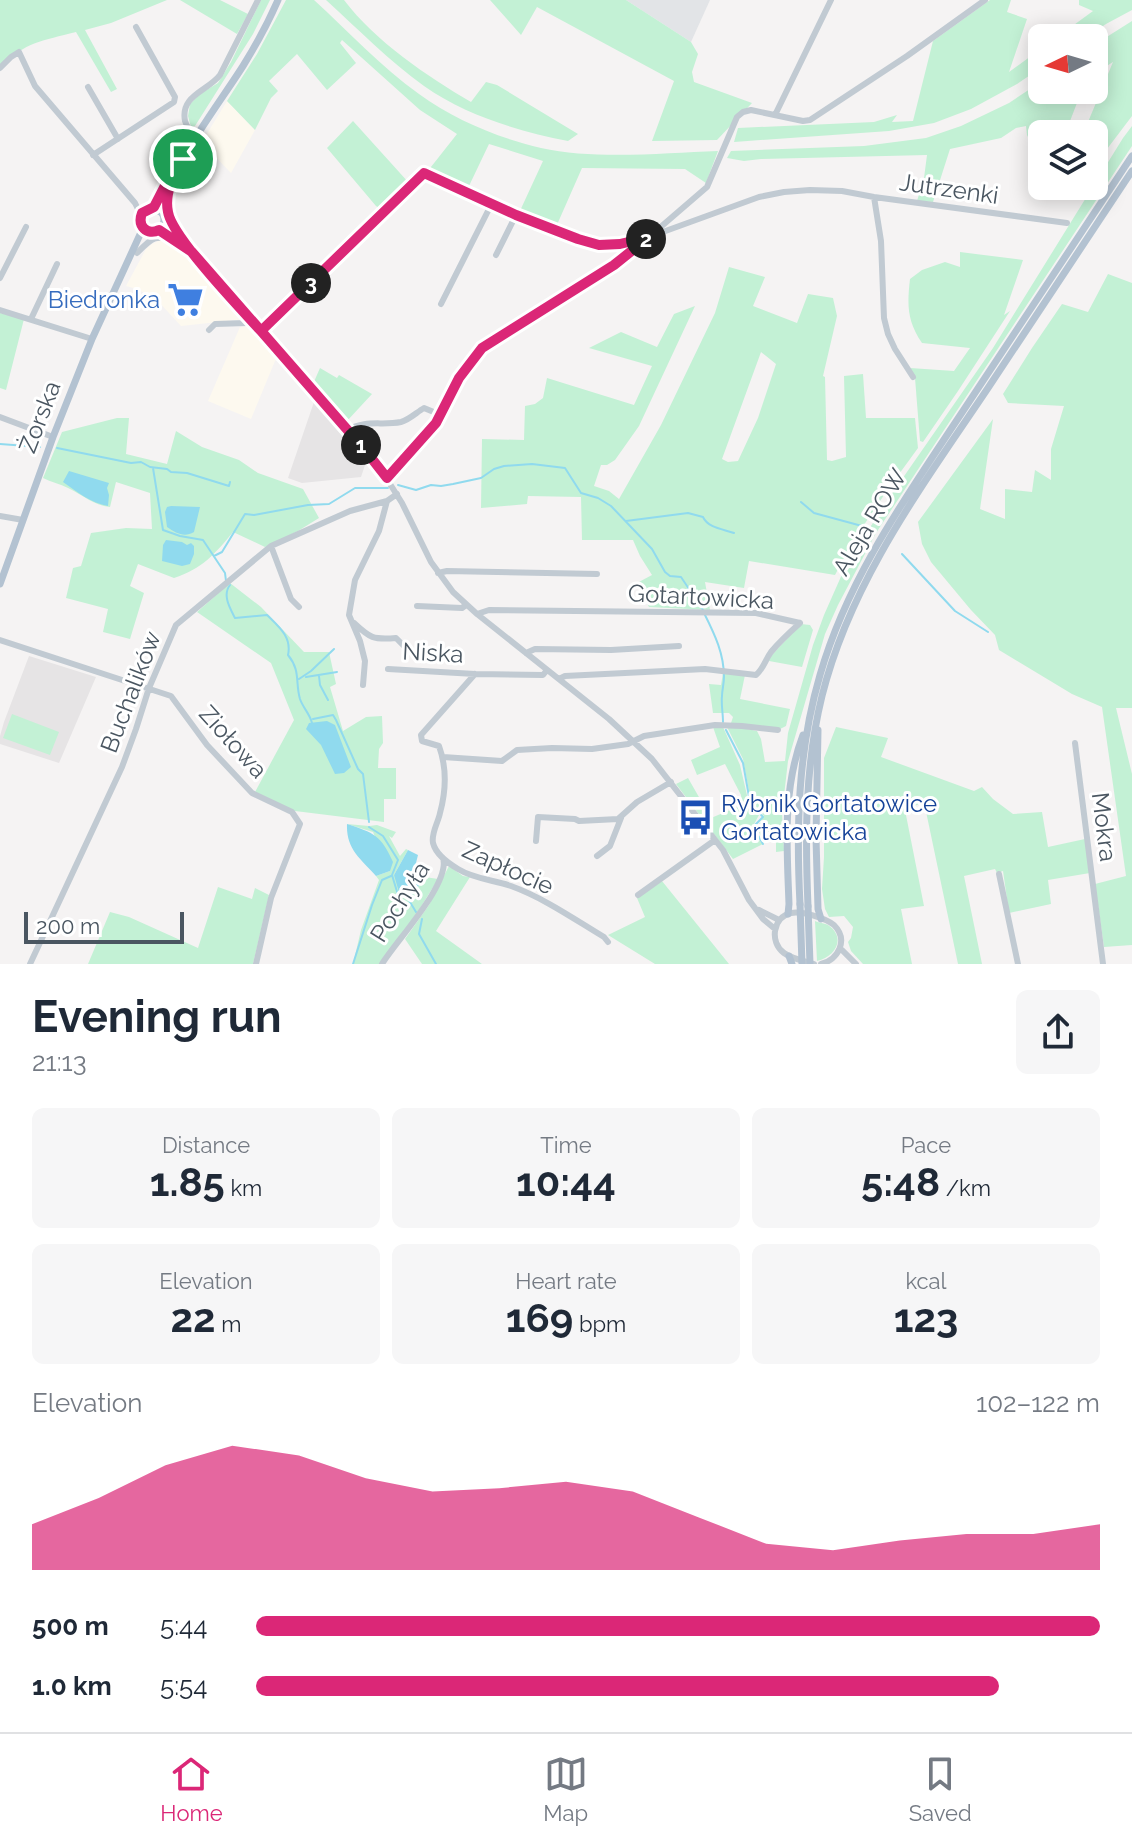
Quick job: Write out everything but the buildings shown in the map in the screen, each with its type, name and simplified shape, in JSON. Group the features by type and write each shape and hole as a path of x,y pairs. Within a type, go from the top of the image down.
{"main road":[{"path":"150,211 164,217 154,229 140,221 171,183 197,136 249,56 278,0"},
{"name":"Aleja ROW","path":"812,964 797,837 798,799 809,719 819,676 835,630 874,548 1132,156"},
{"path":"150,211 183,159"},
{"name":"Aleja ROW","path":"802,964 806,799 811,751 830,667 847,621 879,555 915,496 1132,171"},
{"name":"Żorska","path":"126,268 154,229"},
{"name":"Żorska","path":"0,584 92,339 126,268 154,229"},
{"path":"818,713 816,838 821,919"},
{"path":"788,914 786,823 789,791 795,755 809,719"}],"street":[{"path":"775,115 831,0"},
{"path":"261,331 424,173 516,215 599,245 649,237 707,187 737,117 743,112 751,110 810,120 985,0"},
{"path":"197,136 187,126 184,116 186,105 193,95 211,85 220,75 257,1"},
{"path":"93,155 174,102 175,97 136,27"},
{"path":"0,68 19,52 35,86 135,203 150,211"},
{"path":"88,87 118,139"},
{"path":"171,183 167,211 180,240 387,478 438,573 453,592 652,759 732,864 747,896 763,919 775,929"},
{"name":"Jutrzenki","path":"387,478 436,423 459,378 482,348 614,265 649,237 759,197 810,190 842,191 1067,223"},
{"name":"Jutrzenki","path":"874,197 881,241 882,292 888,334 913,377"},
{"path":"441,304 492,203"},
{"path":"496,255 516,215"},
{"path":"0,278 26,227"},
{"path":"154,229 180,240"},
{"path":"137,253 155,238 180,240"},
{"path":"31,319 57,264"},
{"path":"0,310 92,339"},
{"path":"209,330 215,324 252,321"},
{"path":"347,430 371,422 403,422 424,408 441,415"},
{"path":"0,417 53,437"},
{"name":"Buchalików","path":"30,964 122,767 149,688 176,625 271,546 350,511 387,501 397,494"},
{"path":"363,685 365,661 349,615 355,580 379,531 387,501"},
{"path":"0,516 23,520"},
{"path":"271,546 291,599 299,607"},
{"name":"Gotartowicka","path":"438,573 597,574"},
{"path":"417,606 462,608 466,605"},
{"name":"Gotartowicka","path":"477,614 489,610 756,613 800,623 782,639 756,675 705,669 565,676 559,679"},
{"path":"352,620 369,636 396,638 405,647"},
{"name":"Ziołowa","path":"0,640 171,696 207,745 252,793 292,812 300,824 271,898 256,964"},
{"path":"526,653 535,649 611,650 679,646"},
{"name":"Niska","path":"388,669 475,674"},
{"path":"547,670 543,675 475,674 421,735 422,741 439,746 443,757 502,761 517,750 592,749 628,744 644,736 715,725 778,730"},
{"name":"Mokra","path":"1075,743 1103,964"},
{"name":"Zapłocie","path":"443,757 446,782 432,838 443,858 461,871 511,886 535,897 608,942"},
{"path":"597,856 610,846 621,818 637,802 671,782"},
{"path":"536,841 538,817 595,822 621,818"},
{"path":"638,895 715,840"},
{"name":"Pochyła","path":"382,964 424,908 441,878 445,865 443,858"},
{"path":"999,874 1018,964"},
{"path":"756,909 779,920"},
{"path":"812,964 791,960 777,946 775,929 779,920 788,914 797,912 829,922 836,928 840,948 835,957 822,964"},
{"path":"840,948 854,964"},
{"path":"835,957 854,964"}],"shaded area":[{"path":"626,0 710,0 691,42"},
{"path":"227,101 255,130 231,173 205,146 200,145"},
{"path":"160,240 172,245 202,269 246,319 181,326 157,300 126,286 146,249"},
{"path":"251,326 279,356 251,419 208,401 240,327"},
{"path":"315,399 367,459 361,477 302,483 288,478"},
{"path":"29,656 96,677 59,763 0,744 4,722"}],"green space":[{"path":"0,0 167,0 85,30 117,89 111,92 76,32 27,47 0,68"},
{"path":"180,0 220,0 248,14 237,34"},
{"path":"261,0 270,0 253,34 195,126 191,127 188,116 190,104 218,83"},
{"path":"286,0 314,0 405,83 447,112 477,127 525,144 562,152 629,155 718,151 706,183 685,169 582,168 556,227 519,213 543,161 489,144 468,188 427,172 457,134 420,110 342,40 340,43 356,63 327,90 297,54 269,81 278,91 271,98 255,130 227,101"},
{"path":"326,0 344,0 387,44 471,102 486,82 497,85 578,134 568,141 549,137 493,121 440,97 386,55"},
{"path":"490,0 626,0 691,42 698,54 692,72 694,82 752,103 717,140 652,141 674,81 537,7 521,35"},
{"path":"990,0 1011,0 1007,12 1027,19 1009,72 1028,58 1028,77 971,109 934,123 889,131 734,142 738,128 874,122 897,115 892,122 913,121 933,41"},
{"path":"1079,0 1132,0 1132,10 1106,24 1075,24 1093,11 1079,5"},
{"path":"1132,21 1132,116 1108,148 1108,120 1089,120 1096,104 1108,104 1108,74 1113,62 1108,65 1108,36"},
{"path":"1028,90 1028,104 1077,104 1070,120 1028,120 1028,137 1026,126 1016,128 1001,138 950,149 933,202 917,201 927,155 744,161 727,158 731,151 864,146 926,138 961,126"},
{"path":"353,121 409,183 382,210 327,148"},
{"path":"1132,126 1132,146 1108,182 1108,162"},
{"path":"1085,200 1096,200 876,533 838,605 825,634 788,761 782,813 784,851 776,852 776,838 764,842 757,828 764,816 751,801 743,759 727,727 757,731 765,762 785,761 788,733 813,645 847,563 993,348"},
{"path":"960,252 1023,260 1004,315 1010,311 923,442 920,441 915,378 910,368 954,371 970,348 922,343 909,312 910,279 922,270 945,262 960,267"},
{"path":"729,267 765,277 753,306 797,323 808,294 833,298 837,316 823,376 827,460 846,457 844,376 863,374 866,418 915,418 918,448 863,526 835,575 749,561 744,588 705,582 710,610 649,607 637,583 652,575 633,540 582,540 581,497 528,496 527,504 481,508 482,439 524,440 525,406 543,398 547,378 634,405 652,366 589,348 621,332 657,347 674,314 695,306 639,426 615,460 601,465 594,486 609,491 619,499 661,425 715,313","holes":["761,352 776,364 758,418 738,461 722,459"]},
{"path":"1108,274 1132,283 1132,708 1116,708 1132,774 1132,945 1104,947 1095,884 1126,876 1102,707 1072,694 999,650 995,635 931,562 922,544 918,522 993,419 980,509 1005,519 1005,489 1032,492 1035,470 1051,480 1051,449 1064,406 1008,403 1003,394 1062,304 1088,312"},
{"path":"0,313 24,319 6,390 0,388"},
{"path":"320,368 372,394 347,421 313,384"},
{"path":"117,418 129,418 126,454 167,464 176,431 202,447 239,460 258,473 303,489 319,518 265,547 233,532 207,560 174,578 138,564 130,586 144,593 130,639 103,632 108,609 66,598 73,568 81,566 91,533 126,528 152,529 150,493 116,482 110,507 43,478 62,432"},
{"path":"230,583 261,607 304,652 329,652 336,684 330,687 343,731 366,717 382,716 383,743 379,749 378,768 396,768 396,799 384,799 384,822 295,811 255,792 294,720 271,663 197,612"},
{"path":"801,624 810,625 813,630 802,667 769,661 770,657"},
{"path":"723,673 745,675 740,699 790,709 786,726 780,729 726,723 731,723 733,717 729,713 713,713 709,684 721,685"},
{"path":"12,714 59,732 50,755 3,738"},
{"path":"713,727 723,727 740,765 749,804 759,815 753,826 763,844 733,859 676,784 688,778 711,818 742,805 741,795 725,764 697,775 691,760 720,747"},
{"path":"836,727 888,738 881,757 974,791 982,787 1013,814 1042,812 1048,847 1085,839 1090,873 1048,880 1051,904 1009,913 1003,871 997,873 995,869 964,876 982,964 958,964 924,802 905,810 924,906 901,909 912,964 863,964 851,951 848,942 853,927 844,916 829,917 822,889 824,758"},
{"path":"347,824 377,825 396,832 392,838 389,836 400,856 408,850 394,875 412,895 425,877 438,879 380,964 353,964 361,930 379,880 376,876 390,871 373,832"},
{"path":"449,866 470,877 436,931 482,964 422,964 405,939 429,905"},
{"path":"662,881 729,964 655,964 608,935 645,917 637,898"},
{"path":"218,887 252,899 255,888 269,895 253,964 88,964 110,912 129,917 198,948"},
{"path":"815,921 834,930 838,941 829,956 817,961"}],"water":[{"path":"69,471 109,483 108,506 90,500 63,482"},
{"path":"171,506 200,507 194,532 183,535 167,527 165,512"},
{"path":"166,540 194,546 190,564 182,566 162,561"},
{"path":"327,721 335,725 351,767 344,773 335,774 321,745 306,729 309,723"},
{"path":"347,824 380,840 393,862 390,871 376,876 365,864 352,847"},
{"path":"408,850 418,855 416,863 425,877 412,895 399,892 394,875"}],"waterway":[{"path":"0,444 40,447"},
{"path":"57,448 131,463 141,462 150,467 187,473 229,486 230,482"},
{"path":"398,485 416,490 431,485 453,484 481,478 504,466 532,464 565,468 581,493 611,506 652,549 665,572 681,577 703,610"},
{"path":"153,468 163,530 203,540 225,573 226,581"},
{"path":"214,556 222,552 245,514 329,504 355,488 388,488"},
{"path":"801,502 814,513 862,526"},
{"path":"626,521 688,513 734,533"},
{"path":"902,554 955,611 988,632"},
{"path":"230,585 227,597 235,618 267,615 284,633 288,655 296,671 300,699 312,723"},
{"path":"705,615 722,660 723,722"},
{"path":"299,679 334,649"},
{"path":"306,677 337,672"},
{"path":"319,676 328,700"},
{"path":"313,719 333,715 336,720 363,774 369,822"},
{"path":"726,730 743,763 750,802 763,817 755,825 763,844"},
{"path":"369,827 383,836 398,860 392,875 398,895 407,897 416,912"},
{"path":"353,964 382,880 391,876"},
{"path":"422,919 419,934 436,964"}],"place":[{"name":"Biedronka","path":"186,300"},
{"name":"Rybnik Gortatowice Gortatowicka","path":"695,818"}],"route":[{"path":"183,159 171,183 167,206 170,222 261,331 424,173 516,215 599,245 649,237 614,265 482,348 459,378 436,423 387,478 192,252 159,230 148,232 142,227 142,213 154,207 183,159"}]}
